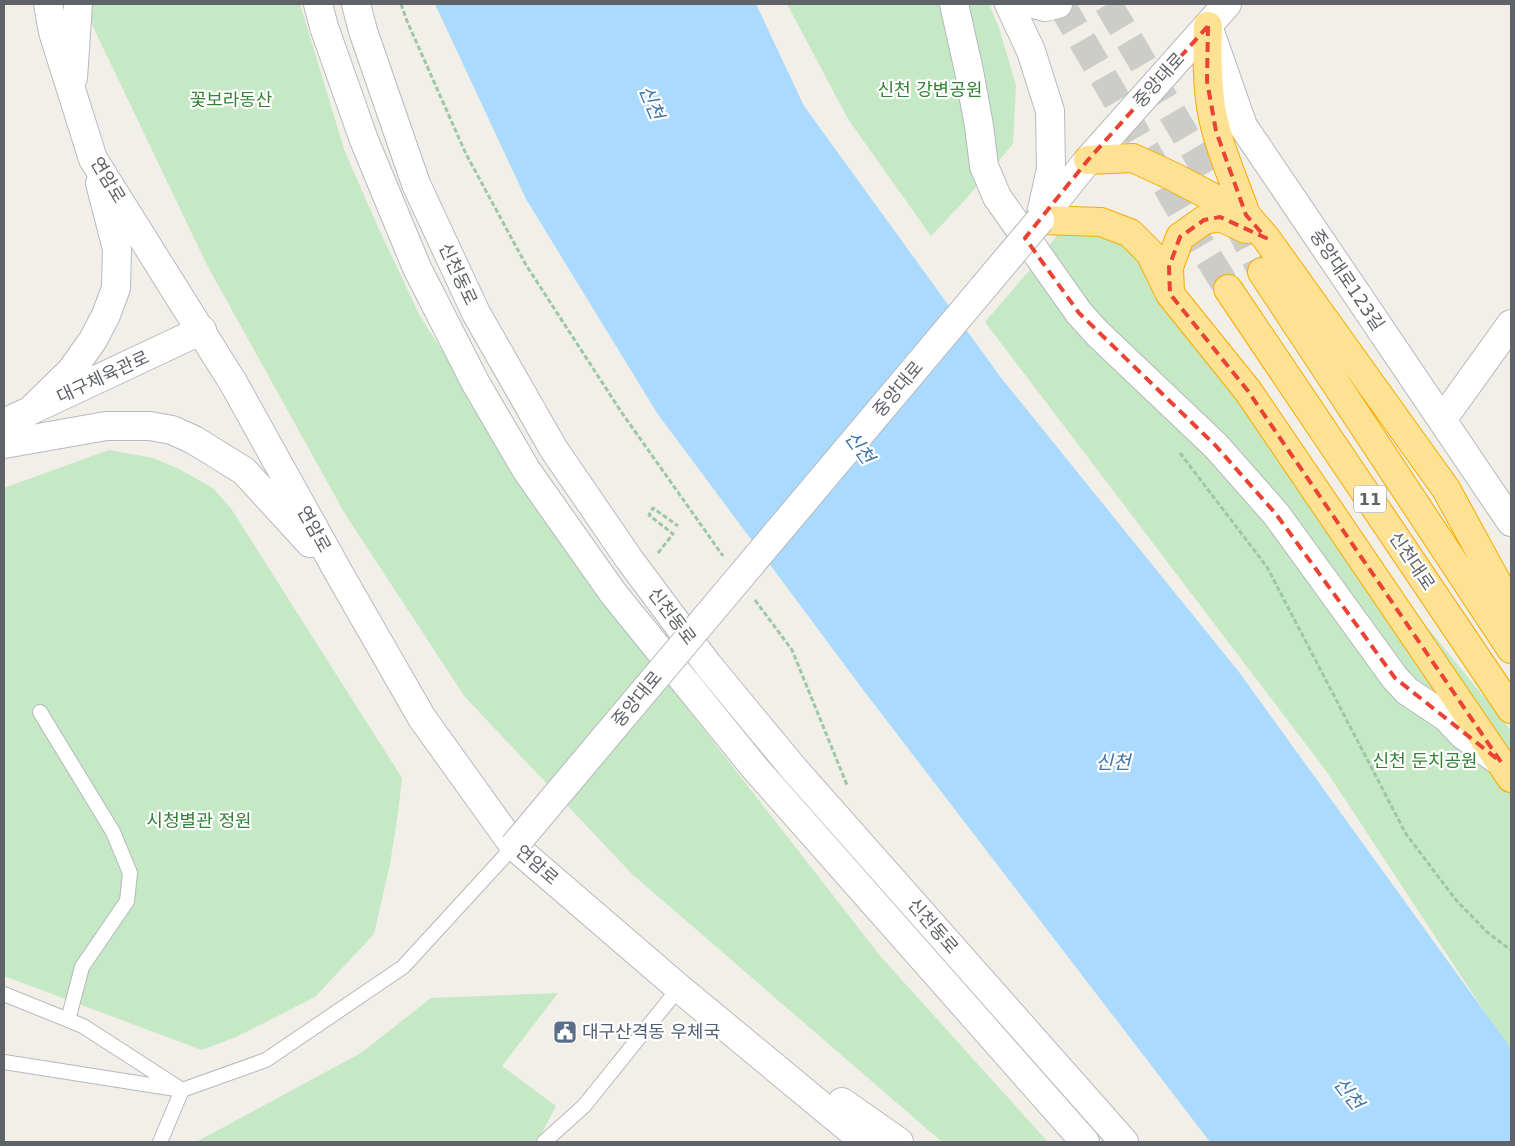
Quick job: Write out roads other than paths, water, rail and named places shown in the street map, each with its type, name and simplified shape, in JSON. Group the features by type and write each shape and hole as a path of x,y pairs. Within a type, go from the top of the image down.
{"highway":[{"path":"1208,26 1207,81 1211,108 1216,131 1246,216"},
{"path":"1088,160 1133,158 1174,177 1246,216 1266,238 1446,489 1511,608"},
{"path":"1170,294 1169,266 1180,237 1204,220 1220,217 1266,238"},
{"path":"1040,220 1101,222 1130,233 1150,253 1170,294 1248,392 1506,770"},
{"name":"신천대로","path":"1262,272 1511,649"},
{"name":"신천대로","path":"1228,288 1511,709"}],"main road":[{"name":"연암로","path":"48,4 53,32 93,159 202,330 234,384 422,718 514,846 679,988 865,1142"},
{"path":"72,90 78,4"},
{"name":"신천동로","path":"318,4 364,140 418,268 474,382 527,471 613,593 754,767 1085,1142"},
{"name":"신천동로","path":"356,4 363,31 416,184 476,313 553,448 629,559 708,666 794,769 1124,1142"},
{"path":"954,4 970,71 984,166 997,197 1068,298 1097,333 1216,446 1270,508 1394,678 1407,691 1446,717 1464,735 1506,770"},
{"path":"1010,4 1031,51 1050,111 1051,169 1040,220"},
{"path":"1034,4 1046,7 1058,4"},
{"name":"중앙대로","path":"514,846 1040,220 1088,160 1227,4"},
{"name":"중앙대로123길","path":"1208,26 1243,126 1511,522"},
{"path":"30,410 71,371 93,340 106,316 116,288 117,249 93,159"},
{"path":"1442,420 1511,324"},
{"name":"대구체육관로","path":"4,423 202,330"},
{"path":"4,444 106,426 150,426 172,430 194,440 244,471 340,575"},
{"name":"연암로","path":"679,988 899,1142"}],"lane":[{"path":"40,712 113,832 130,872 127,901 82,967 68,1020"},
{"path":"4,1062 182,1090 266,1060 402,967 514,846"},
{"path":"544,1142 584,1106 679,988"},
{"path":"4,994 83,1026 182,1090"},
{"path":"160,1142 182,1090"}],"water":[{"name":"신천","path":"435,4 756,4 804,106 1002,379 1239,672 1507,1043 1511,1050 1511,1142 1210,1142 864,691 657,413 526,199"}],"tunnel":[{"path":"1061,4 1228,289"},
{"path":"1108,4 1239,226 1262,272"}],"place":[{"name":"대구산격동 우체국","path":"565,1032"}],"park label":[{"name":"신천 강변공원","path":"930,90"},
{"name":"꽃보라동산","path":"231,100"},
{"name":"신천 둔치공원","path":"1425,761"},
{"name":"시청별관 정원","path":"199,821"}]}
